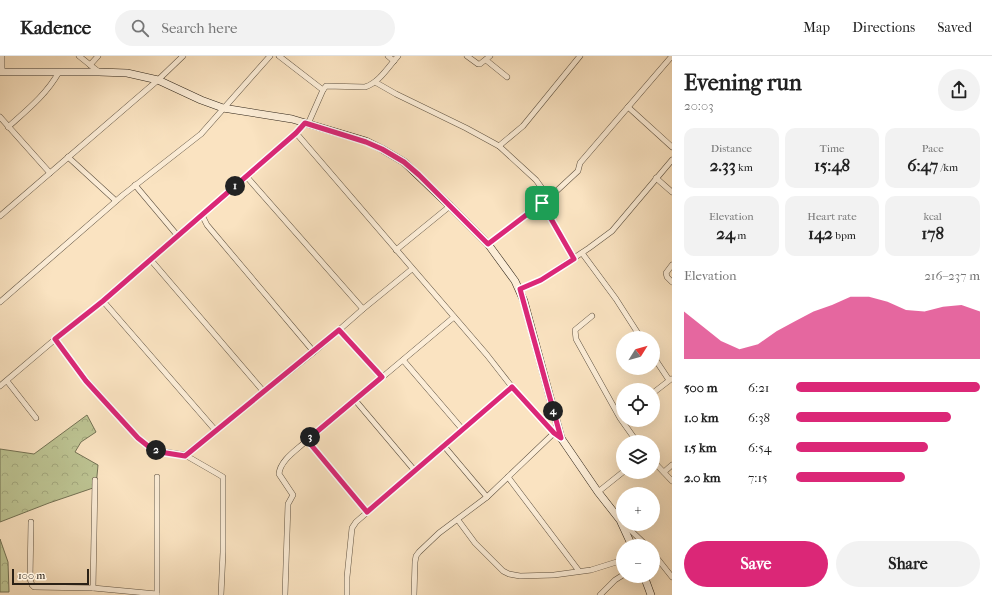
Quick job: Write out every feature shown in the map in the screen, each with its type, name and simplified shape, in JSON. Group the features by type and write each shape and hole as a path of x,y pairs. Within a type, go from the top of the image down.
{"street":[{"path":"2,56 1,72 128,73 158,80 201,100 223,108 282,117 366,142 396,156 419,175 488,244 511,274 520,289 558,435"},
{"path":"79,56 99,72"},
{"path":"90,65 98,56"},
{"path":"0,216 158,80 183,56"},
{"path":"0,302 116,201 201,134 270,56"},
{"path":"279,56 323,90"},
{"path":"388,56 394,61"},
{"path":"0,386 55,339 103,301 177,235 202,216 307,124 326,86 365,87 375,82 398,56"},
{"path":"467,56 478,64 488,58 507,77"},
{"path":"499,146 523,126 580,56"},
{"path":"488,244 549,198 578,171 580,163 672,56"},
{"path":"8,127 42,97 59,72"},
{"path":"375,82 499,146 536,180 549,198"},
{"path":"628,107 672,147"},
{"path":"0,117 50,173"},
{"path":"296,133 487,355 512,387 558,435 598,492 616,514"},
{"path":"68,157 116,201"},
{"path":"520,289 541,280 574,259 612,231 672,160"},
{"path":"246,176 363,309"},
{"path":"656,178 672,192"},
{"path":"135,186 177,235"},
{"path":"542,203 574,259"},
{"path":"396,250 450,206"},
{"path":"202,216 207,225 314,352"},
{"path":"195,221 207,225"},
{"path":"582,253 616,299 637,331"},
{"path":"150,259 264,392"},
{"path":"672,265 666,273 667,277 672,282"},
{"path":"185,456 314,352 412,269"},
{"path":"103,301 216,431"},
{"path":"592,316 575,330 576,339 616,407"},
{"path":"285,595 288,504 292,500 293,496 279,474 279,471 286,459 454,317"},
{"path":"339,330 382,377"},
{"path":"55,339 86,381 138,438 148,446 160,452 185,456 222,477 223,536 221,595"},
{"path":"403,360 463,430"},
{"path":"660,365 671,379 660,388"},
{"path":"7,381 36,418"},
{"path":"347,595 352,528 356,522 512,387"},
{"path":"354,400 415,471"},
{"path":"414,595 416,556 419,552 439,533 487,497 508,477 558,435"},
{"path":"307,440 367,512"},
{"path":"444,446 487,497"},
{"path":"664,472 672,465"},
{"path":"660,468 672,481"},
{"path":"31,522 30,579 32,585 37,588 93,588 157,594 157,477"},
{"path":"508,477 579,572"},
{"path":"598,492 616,478"},
{"path":"93,588 95,480"},
{"path":"458,520 475,542 503,571 509,574 520,576 554,575 591,570 616,562"},
{"path":"631,531 640,539"},
{"path":"660,562 672,577"},
{"path":"600,595 616,579"},
{"path":"647,583 651,595"}],"green space":[{"path":"87,415 96,432 81,442 75,452 98,465 96,487 0,522 0,449 34,454"},
{"path":"0,539 8,562 9,592 0,592"}],"route":[{"path":"305,123 366,142 396,156 419,175 488,244 542,203 574,259 541,280 520,289 561,438 554,433 512,387 367,512 307,440 382,377 339,330 185,456 160,452 148,446 138,438 86,381 55,339 103,301 177,235 202,216 296,133 305,123"}]}
